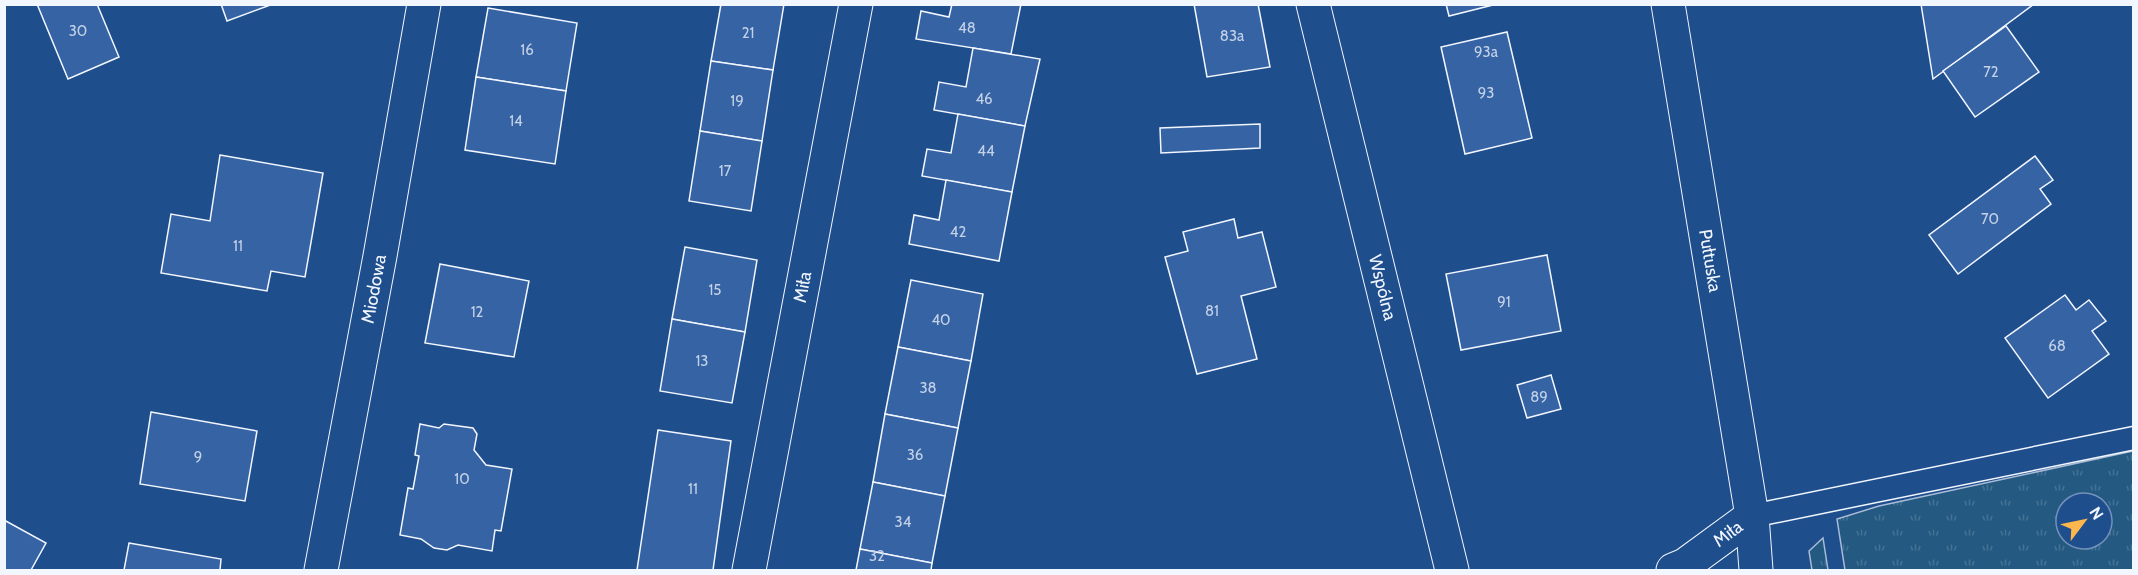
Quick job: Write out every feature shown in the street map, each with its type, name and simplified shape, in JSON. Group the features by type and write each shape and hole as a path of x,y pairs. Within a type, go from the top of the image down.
{"street":[{"name":"Miodowa","path":"321,570 380,256 424,4"},
{"name":"Miła","path":"749,570 856,4"},
{"name":"Wspólna","path":"1313,4 1452,570"},
{"name":"Pułtuska","path":"1668,4 1752,516 1756,570"},
{"name":"Miła","path":"1673,570 1685,565 1752,516"},
{"name":"Pułtuska","path":"1752,516 1770,570"}],"lane":[{"path":"1752,516 2133,438"}],"green space":[{"path":"2133,451 2133,570 1845,570 1837,519 1879,506"},
{"path":"1823,538 1828,570 1812,570 1809,551"}],"building":[{"path":"37,4 97,4 119,57 68,79"},
{"path":"221,4 273,4 227,21"},
{"path":"721,4 784,4 773,70 711,61"},
{"path":"952,4 1021,4 1011,54 916,39 921,11 949,17"},
{"path":"1194,4 1258,4 1270,67 1207,77"},
{"path":"1446,4 1497,4 1449,16"},
{"path":"1921,4 2034,4 1933,79"},
{"path":"488,8 577,23 566,91 476,77"},
{"path":"2006,26 2039,72 1975,117 1943,71"},
{"path":"1507,32 1532,138 1465,154 1441,47"},
{"path":"973,48 1040,59 1025,126 934,110 939,82 966,87"},
{"path":"711,61 773,70 762,141 700,131"},
{"path":"476,77 566,91 555,164 465,150"},
{"path":"958,114 1025,126 1012,192 922,176 927,149 951,153"},
{"path":"1260,124 1260,148 1161,153 1160,128"},
{"path":"700,131 762,141 751,211 689,201"},
{"path":"220,155 323,173 305,277 271,271 267,291 161,273 171,214 210,221"},
{"path":"2035,156 2053,180 2040,189 2051,204 1958,274 1929,235"},
{"path":"946,180 1012,192 999,261 909,244 914,215 939,220"},
{"path":"1234,219 1238,238 1262,232 1276,287 1241,296 1257,359 1197,374 1165,257 1188,251 1183,232"},
{"path":"685,247 757,260 745,332 672,319"},
{"path":"1547,255 1561,331 1461,350 1446,274"},
{"path":"440,264 529,281 514,357 425,343"},
{"path":"911,280 983,294 971,361 898,347"},
{"path":"2065,295 2076,310 2089,300 2106,321 2092,331 2109,354 2048,398 2005,338"},
{"path":"672,319 745,332 732,403 660,391"},
{"path":"898,347 971,361 958,428 885,414"},
{"path":"1551,375 1561,409 1527,418 1517,385"},
{"path":"151,412 257,431 245,501 140,484"},
{"path":"885,414 958,428 945,496 873,482"},
{"path":"420,424 439,428 444,424 473,428 477,434 474,450 486,465 512,469 501,531 495,530 492,551 458,545 447,550 434,548 421,539 400,535 408,488 413,489 419,456 415,455"},
{"path":"658,430 731,441 713,570 637,570"},
{"path":"873,482 945,496 932,563 860,549"},
{"path":"4,520 46,543 31,570 4,570"},
{"path":"129,543 221,559 220,570 124,570"},
{"path":"860,549 932,563 931,570 856,570"}]}
